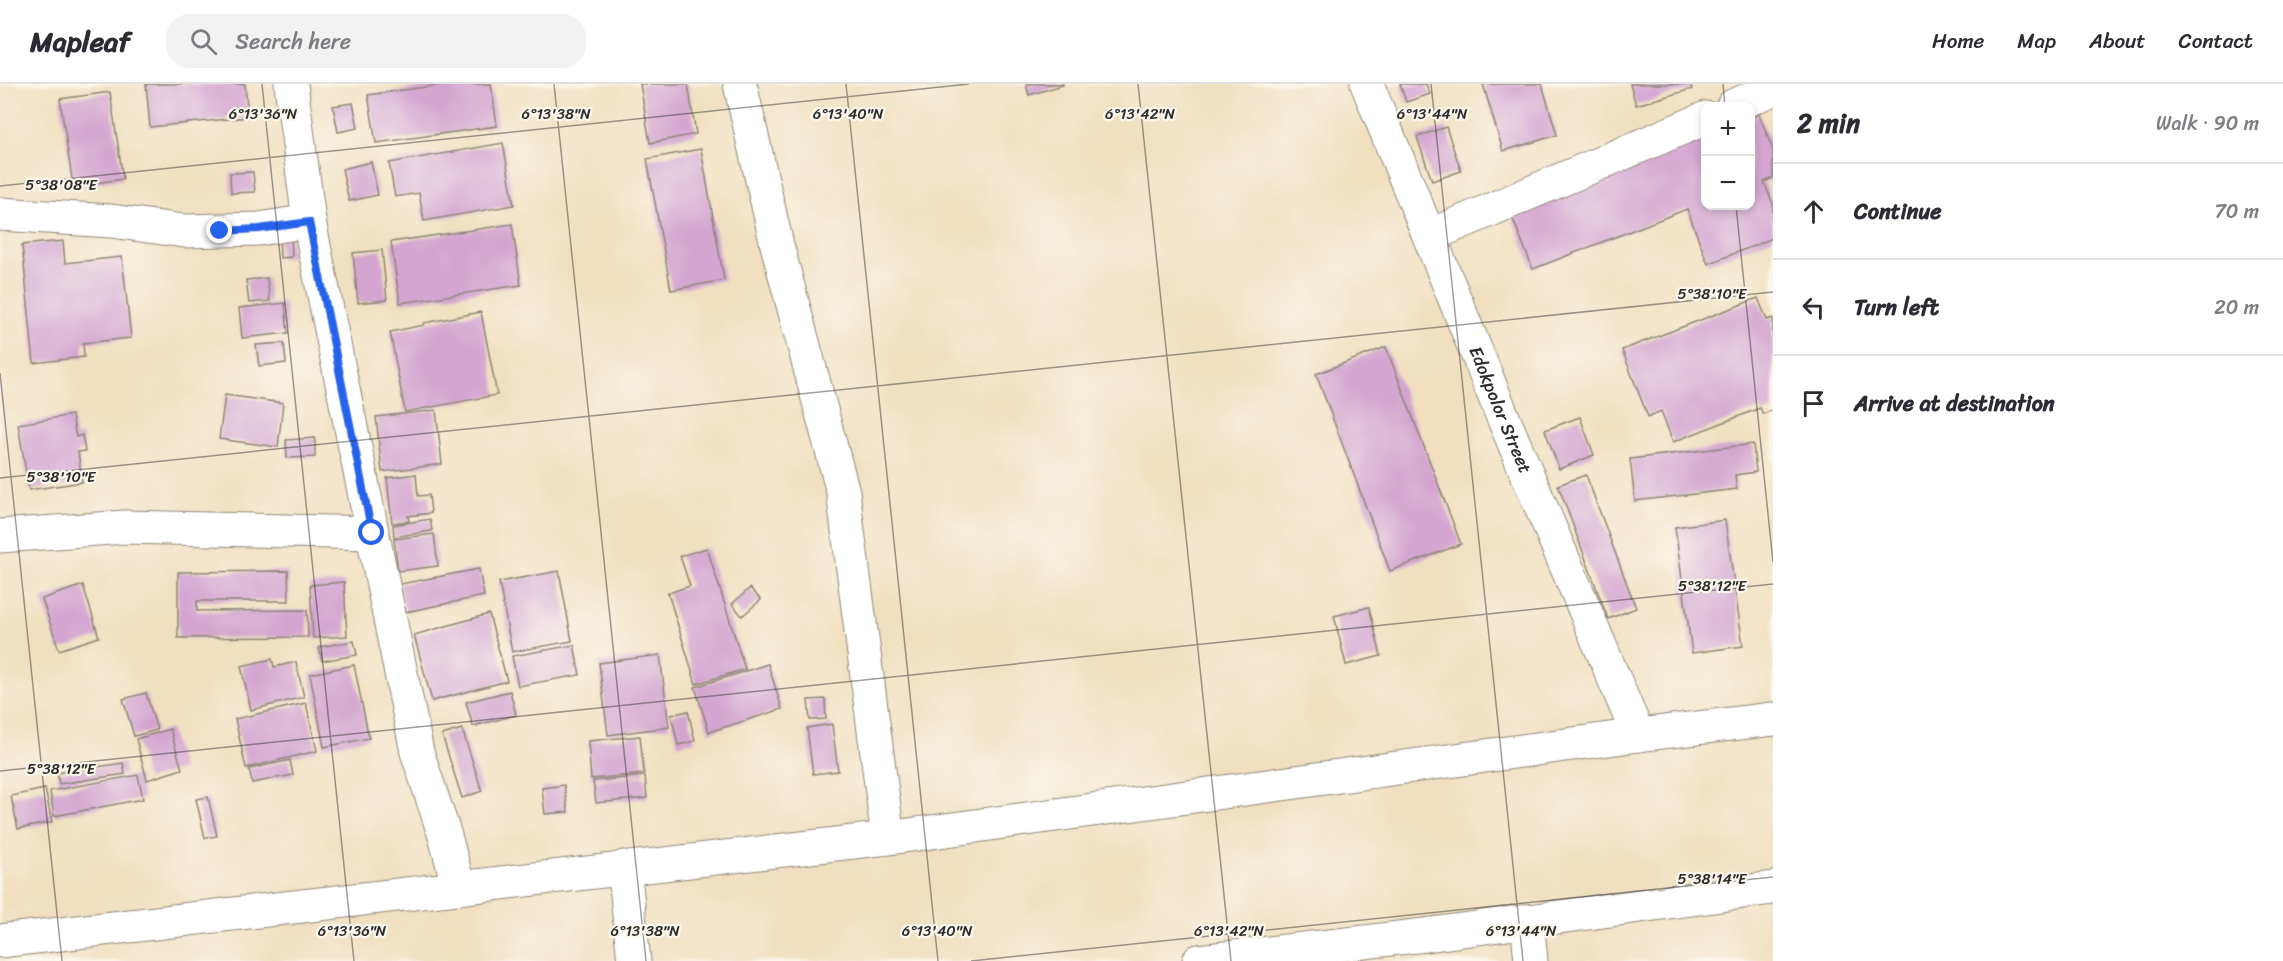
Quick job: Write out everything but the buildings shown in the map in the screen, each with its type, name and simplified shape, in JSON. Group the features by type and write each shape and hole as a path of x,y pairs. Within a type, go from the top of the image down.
{"main road":[{"path":"291,84 309,222 417,752 445,836 459,888"},
{"path":"740,84 777,245 843,492 888,838"},
{"name":"Edokpolor Street","path":"1367,84 1638,735"},
{"path":"1742,102 1773,89"},
{"path":"1429,236 1701,120"},
{"path":"0,214 111,221 184,231 259,229 309,222"},
{"path":"0,536 125,527 372,533"},
{"path":"0,941 888,838 1638,735 1773,719"},
{"path":"624,867 634,961"},
{"path":"1199,961 1773,888"},
{"path":"1527,921 1531,961"}],"route":[{"path":"220,231 259,229 309,222 372,533"}]}
